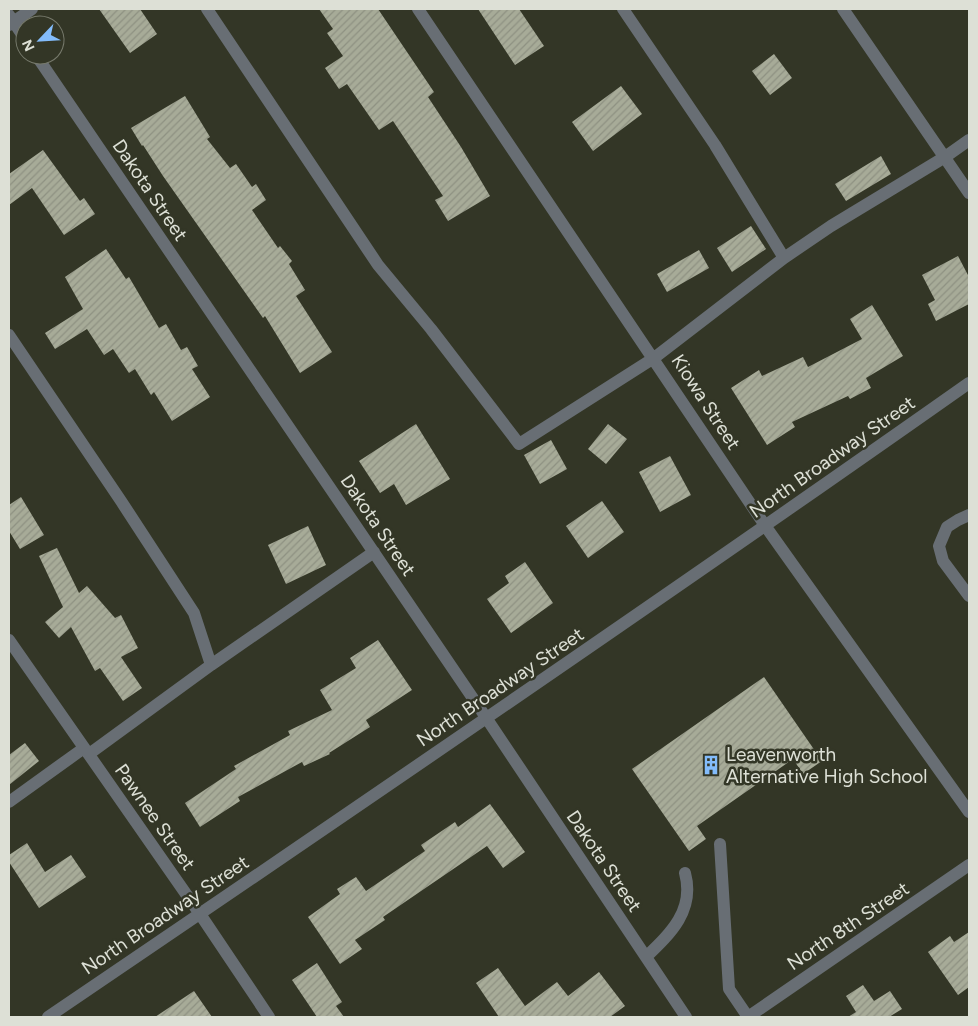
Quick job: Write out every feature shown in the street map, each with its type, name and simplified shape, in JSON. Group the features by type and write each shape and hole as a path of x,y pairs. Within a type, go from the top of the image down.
{"street":[{"path":"10,20 32,9"},
{"path":"207,9 378,265 431,329 519,444 654,358 784,258 831,226 945,157 969,140"},
{"name":"Kiowa Street","path":"418,9 766,527 969,812"},
{"path":"622,9 716,145 784,258"},
{"path":"843,9 969,193"},
{"name":"Dakota Street","path":"43,65 487,719 686,1017"},
{"path":"9,335 194,613 211,665"},
{"name":"North Broadway Street","path":"48,1017 487,719 766,527 969,384"},
{"path":"969,515 947,528 939,546 943,561 969,596"},
{"path":"9,802 374,552"},
{"name":"Pawnee Street","path":"9,640 200,914 269,1017"},
{"path":"720,844 729,988 748,1017"},
{"name":"North 8th Street","path":"748,1017 969,865"},
{"path":"646,958 671,933 686,906 688,886 685,872"}],"building":[{"path":"99,9 140,9 157,34 130,53"},
{"path":"319,9 378,9 434,92 428,97 490,196 448,221 435,200 443,196 393,121 379,130 347,84 339,89 325,68 343,56 327,33 333,29"},
{"path":"478,9 519,9 544,46 515,65"},
{"path":"774,54 792,78 770,95 752,71"},
{"path":"621,86 642,114 593,151 572,122"},
{"path":"185,96 210,137 207,139 230,168 236,164 252,187 256,184 266,200 252,210 278,248 280,246 292,261 289,264 305,290 296,296 332,352 300,373 265,316 263,318 131,128"},
{"path":"43,150 80,201 84,198 95,214 64,235 32,188 9,205 9,174"},
{"path":"881,156 891,174 846,201 835,184"},
{"path":"751,226 766,249 732,272 717,248"},
{"path":"106,249 126,279 129,277 159,328 166,324 181,350 187,347 198,366 192,369 210,397 172,421 154,392 151,395 135,369 129,373 113,349 104,355 87,329 55,349 45,333 83,309 65,277"},
{"path":"699,250 709,268 667,292 657,274"},
{"path":"958,256 969,277 969,304 936,321 928,304 935,300 922,275"},
{"path":"872,305 903,356 866,378 871,388 850,399 848,396 792,422 795,427 767,445 731,388 759,370 762,376 803,357 808,367 862,339 850,319"},
{"path":"416,424 450,479 406,505 394,484 380,493 359,461"},
{"path":"608,424 627,439 606,464 588,449"},
{"path":"551,440 567,469 540,484 524,455"},
{"path":"670,456 691,495 660,512 639,472"},
{"path":"21,497 44,535 20,549 9,531 9,505"},
{"path":"602,501 624,532 588,558 566,526"},
{"path":"308,526 326,565 286,584 268,545"},
{"path":"57,548 79,593 87,586 115,618 121,615 138,648 121,657 142,688 123,701 100,668 95,671 71,627 59,638 45,622 63,607 39,556"},
{"path":"525,562 553,603 511,633 487,599 509,583 505,576"},
{"path":"378,640 412,690 366,720 370,727 330,754 304,766 302,762 238,797 240,801 200,827 185,803 236,769 234,766 290,735 288,731 332,710 320,690 356,668 350,658"},
{"name":"Leavenworth Alternative High School","path":"764,677 822,761 803,774 793,759 697,826 706,839 689,851 632,769"},
{"path":"25,743 39,761 9,785 9,755"},
{"path":"490,804 525,852 503,868 487,846 383,917 385,920 355,940 362,949 340,964 308,917 340,894 337,889 356,877 366,891 425,851 421,845 455,822 458,827"},
{"path":"27,843 45,872 71,855 86,877 39,908 9,862 9,855"},
{"path":"969,932 969,987 958,995 928,952 950,936 954,942"},
{"path":"317,963 342,1002 336,1006 344,1017 317,1017 292,980"},
{"path":"498,968 525,1006 557,982 568,996 599,972 625,1006 610,1017 499,1017 476,983"},
{"path":"863,985 874,1001 890,991 902,1009 889,1017 848,1017 856,1012 846,996"},
{"path":"194,991 212,1017 155,1017"}],"place":[{"name":"Leavenworth Alternative High School","path":"711,765"}]}
